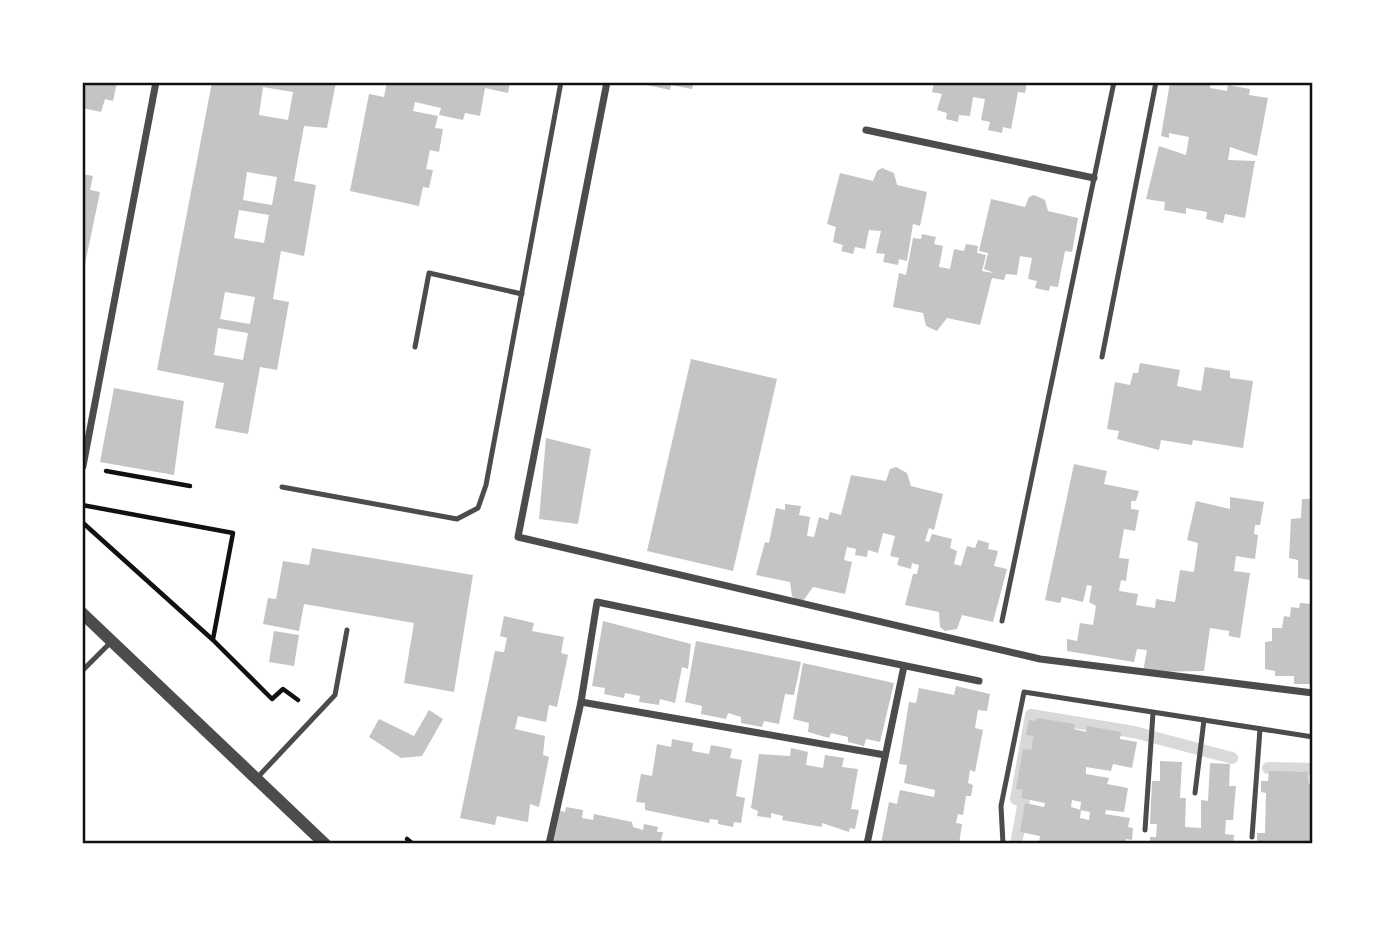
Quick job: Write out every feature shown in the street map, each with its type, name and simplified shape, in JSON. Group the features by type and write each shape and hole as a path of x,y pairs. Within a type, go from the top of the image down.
{"street":[{"path":"83,466 156,82"},
{"path":"607,82 517,537 1040,659 1313,693"},
{"path":"866,130 1094,178"},
{"path":"549,844 581,702 597,602 979,681"},
{"path":"82,613 324,844"},
{"path":"867,844 904,666"},
{"path":"581,702 885,755"}],"lane":[{"path":"282,487 457,519 478,508 486,485 561,82"},
{"path":"1002,621 1114,82"},
{"path":"1102,357 1156,82"},
{"path":"415,347 429,272 522,294"},
{"path":"256,779 335,695 347,630"},
{"path":"82,671 112,641"},
{"path":"1003,844 1001,806 1024,692 1313,737"},
{"path":"1145,830 1153,713"},
{"path":"1195,793 1204,720"},
{"path":"1252,837 1260,729"}],"path":[{"path":"83,466 190,486"},
{"path":"82,505 233,533 213,640"},
{"path":"82,523 213,640 272,699 283,689 318,714"},
{"path":"407,839 413,844"}],"building":[{"path":"82,82 117,82 113,101 105,99 101,112 82,108"},
{"path":"212,82 336,82 327,128 304,126 294,181 316,185 304,256 281,251 273,299 289,302 277,370 260,367 248,434 215,428 224,383 157,370","holes":["263,87 293,92 288,120 259,115","247,172 277,177 272,205 243,200","239,210 269,215 264,243 234,238","225,292 255,297 250,324 220,319","218,328 248,333 243,360 214,355"]},
{"path":"387,82 510,82 508,93 485,88 480,116 465,113 463,120 439,115 441,108 415,102 413,111 438,116 435,128 443,129 439,152 430,150 426,169 433,170 429,188 423,187 419,206 350,191 369,94 384,97"},
{"path":"634,82 694,82 692,89 671,85 670,90"},
{"path":"934,82 1027,82 1025,93 1018,92 1011,129 1003,127 1002,133 988,130 990,122 981,120 985,99 973,97 970,116 959,115 958,122 946,119 947,113 937,110 942,94 932,92"},
{"path":"1170,82 1211,82 1210,88 1227,91 1228,85 1250,89 1249,95 1268,98 1257,156 1230,147 1228,160 1255,161 1245,218 1225,214 1223,223 1206,219 1207,212 1186,208 1186,214 1164,210 1165,202 1146,199 1159,146 1186,155 1189,137 1169,133 1169,138 1161,136"},
{"path":"882,168 894,173 897,185 927,192 920,226 913,224 907,261 899,259 898,265 883,262 885,254 876,253 881,231 869,230 865,249 855,247 853,254 841,251 843,245 833,242 836,227 827,224 840,173 873,181 877,171"},
{"path":"82,174 93,176 90,190 100,192 85,264 82,263"},
{"path":"1034,195 1045,200 1048,211 1078,218 1072,252 1065,251 1058,287 1050,286 1049,291 1035,288 1037,281 1028,279 1032,258 1020,256 1017,275 1006,274 1004,280 992,278 980,325 947,318 937,331 926,326 923,313 893,307 899,273 906,275 913,238 921,239 922,234 936,237 934,244 943,246 939,267 950,269 954,249 964,251 966,244 978,246 977,253 986,255 982,271 994,273 984,269 988,253 979,251 991,199 1025,207 1029,197"},
{"path":"691,359 777,379 733,571 647,551"},
{"path":"1140,363 1180,370 1177,386 1201,391 1205,367 1230,371 1230,378 1253,381 1243,448 1193,440 1192,445 1161,440 1159,450 1117,439 1119,431 1107,429 1115,382 1130,385 1133,373 1138,373"},
{"path":"114,388 184,401 174,475 100,462"},
{"path":"546,438 591,449 578,524 539,519"},
{"path":"1074,464 1107,471 1104,484 1139,491 1136,501 1131,501 1131,509 1139,510 1135,531 1124,529 1119,558 1129,559 1126,581 1121,580 1119,591 1138,594 1136,605 1155,608 1156,599 1175,602 1180,570 1194,572 1198,543 1187,540 1196,501 1230,509 1230,497 1264,502 1260,525 1255,525 1254,534 1258,535 1255,559 1236,556 1234,571 1250,573 1240,638 1229,636 1229,631 1210,628 1204,671 1143,672 1147,650 1137,649 1134,662 1067,651 1067,639 1077,641 1080,623 1093,625 1096,606 1089,602 1092,586 1087,585 1083,602 1062,597 1060,603 1045,600"},
{"path":"896,467 907,473 911,486 943,494 934,530 929,528 925,541 929,542 932,534 952,539 950,548 957,551 954,564 961,566 967,546 975,548 978,540 989,543 988,549 998,551 994,566 1007,569 993,622 962,615 957,629 945,631 940,627 939,612 905,605 913,574 917,574 919,565 912,563 911,569 897,565 899,558 890,556 895,536 883,533 878,553 868,550 867,557 855,555 856,549 847,547 844,560 852,562 845,594 813,587 801,604 792,596 790,582 756,575 765,542 769,543 776,508 785,510 785,504 801,506 799,515 810,517 807,536 814,537 819,517 828,520 830,512 841,515 851,475 886,481 890,469"},
{"path":"1302,499 1313,499 1313,586 1310,580 1298,578 1298,560 1289,558 1291,519 1301,518"},
{"path":"312,548 473,575 454,692 404,683 414,623 304,604 299,631 263,624 268,598 276,599 283,561 309,565"},
{"path":"1300,603 1313,604 1313,684 1294,684 1294,676 1275,676 1275,671 1265,669 1265,642 1272,641 1272,628 1282,628 1284,616 1290,617 1291,607 1299,608"},
{"path":"504,616 534,623 532,631 564,637 561,653 568,655 557,707 549,705 546,722 518,716 515,729 545,736 543,755 549,757 539,807 530,804 528,822 497,816 495,825 460,818 495,651 504,652 507,638 500,636"},
{"path":"603,621 691,644 688,669 682,667 675,703 660,699 659,705 639,702 640,696 625,693 624,698 604,694 605,688 592,686"},
{"path":"274,631 299,635 294,666 269,662"},
{"path":"696,641 801,662 794,695 785,694 779,724 764,721 762,727 741,723 741,717 728,713 726,719 701,714 702,706 685,702"},
{"path":"803,663 894,683 880,742 866,739 864,746 848,742 848,737 831,733 829,738 808,732 809,723 793,719"},
{"path":"956,686 990,694 987,711 978,710 975,728 983,730 975,772 970,770 968,783 973,785 971,796 966,796 963,815 958,814 956,823 962,824 959,844 881,844 889,802 897,804 900,790 934,797 935,790 904,783 907,765 899,764 909,702 916,703 919,688 954,695"},
{"path":"429,710 443,719 422,756 401,758 369,737 379,719 414,736"},
{"path":"1037,718 1075,724 1074,729 1086,732 1087,726 1121,732 1120,739 1137,742 1132,768 1113,764 1111,771 1086,767 1086,774 1109,778 1107,784 1128,788 1124,812 1106,810 1105,814 1130,818 1128,827 1133,828 1132,840 1126,839 1125,844 1046,844 1039,842 1040,836 1020,832 1025,803 1044,807 1045,803 1021,798 1023,790 1016,789 1023,749 1031,750 1033,736 1026,735 1029,720 1036,721","holes":["1072,800 1081,802 1080,810 1071,807","1081,810 1090,812 1089,820 1080,818"]},
{"path":"672,739 693,743 692,751 709,754 711,745 732,749 730,758 742,760 736,796 745,798 741,823 734,822 733,827 710,819 709,823 645,810 645,803 636,802 641,774 652,776 657,744 671,747"},
{"path":"791,748 808,752 806,765 823,768 825,755 844,758 842,767 858,769 851,809 859,810 855,829 850,828 849,832 822,823 822,827 782,820 783,816 771,813 771,818 757,816 758,811 751,808 759,754 790,756"},
{"path":"1160,761 1182,762 1180,798 1186,798 1185,827 1201,828 1201,800 1208,801 1210,763 1230,764 1229,786 1236,786 1233,820 1226,820 1225,834 1234,835 1233,844 1150,844 1150,837 1156,837 1157,824 1150,824 1152,781 1160,781"},
{"path":"1269,771 1308,772 1309,784 1313,784 1313,843 1257,844 1257,833 1265,833 1266,793 1261,792 1261,781 1268,781"},
{"path":"566,807 583,810 582,818 593,820 594,814 632,822 633,827 643,830 644,824 658,827 657,832 663,832 660,844 551,844 558,810 565,812"}],"waterway":[{"path":"1016,844 1024,801 1016,799 1031,715 1134,732 1232,758"},
{"path":"1268,768 1313,769"}]}
